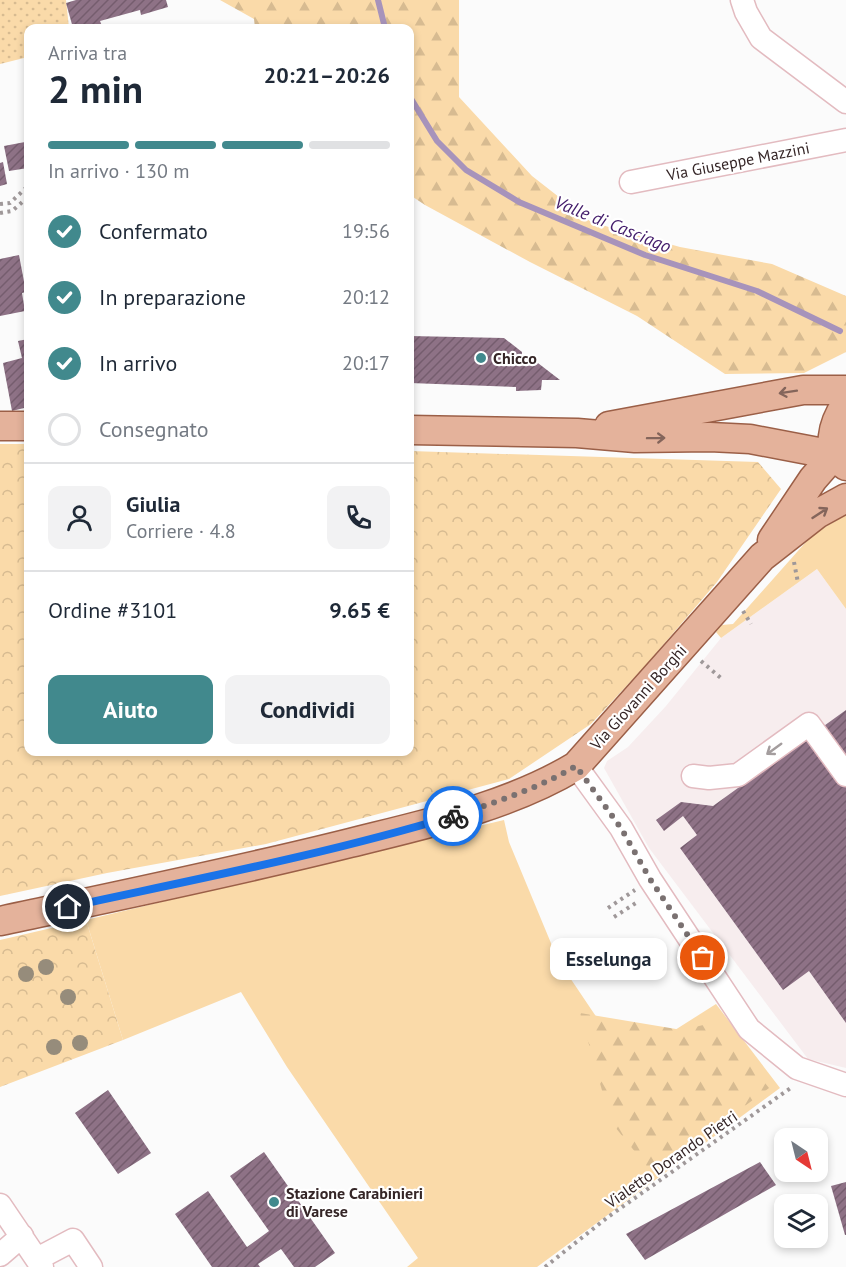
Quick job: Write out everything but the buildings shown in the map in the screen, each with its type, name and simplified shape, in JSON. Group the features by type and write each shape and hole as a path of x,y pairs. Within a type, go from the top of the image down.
{"main road":[{"path":"577,433 769,395 822,388 846,390"},
{"path":"840,461 833,434 838,418 846,405"},
{"path":"0,426 24,426"},
{"path":"414,430 577,433 635,438 750,439 787,445 840,461"},
{"path":"787,445 800,453 809,463 813,471 813,479"},
{"name":"Via Giovanni Borghi","path":"762,557 785,518 813,479 840,461"},
{"name":"Via Giovanni Borghi","path":"0,921 273,862 413,828 520,794 556,778 576,766 762,557 818,514 846,498"}],"street":[{"path":"742,0 761,38 846,102"},
{"name":"Via Giuseppe Mazzini","path":"631,182 846,140"},
{"path":"693,776 709,778 738,775 809,724 846,775"},
{"path":"576,766 621,828 650,879 749,1029 797,1068 846,1085"},
{"path":"0,1205 40,1263 73,1240 91,1267"},
{"path":"0,1255 22,1236"},
{"path":"0,1262 4,1267"}],"path":[{"path":"0,204 10,203 24,190"},
{"path":"0,213 12,212 24,201"},
{"path":"608,908 633,891"},
{"path":"614,917 626,909"},
{"name":"Vialetto Dorando Pietri","path":"545,1267 608,1217 812,1073"}],"shaded area":[{"path":"817,569 846,609 846,1068 808,1059 649,848 604,768 607,761 628,747 666,706 721,638"}],"green space":[{"path":"0,0 66,0 69,24 24,24 24,58 0,64"},
{"path":"220,0 459,0 459,97 532,176 591,222 680,247 772,264 846,296 846,352 804,373 725,374 637,316 530,262 414,198 414,24 255,24 254,19"},
{"path":"0,444 24,444 24,756 414,756 414,451 758,462 781,489 717,582 645,666 591,724 509,779 266,844 107,873 0,896"},
{"path":"846,515 846,609 817,569 721,638 716,632 722,625 733,624 813,534"},
{"path":"504,820 509,842 558,960 626,1061 716,1004 780,1088 537,1267 407,1267 418,1258 287,1067 241,992 123,1040 86,920"},
{"path":"86,920 123,1040 0,1087 0,940"},
{"path":"580,1013 682,1030 716,1022 769,1088 653,1174 611,1122"}],"waterway":[{"name":"Valle di Casciago","path":"378,0 384,24"},
{"name":"Valle di Casciago","path":"414,104 437,141 466,170 519,202 645,255 757,291 840,331"}],"way so far":[{"path":"453,816 520,794 576,766 621,828 650,879 703,958"}],"place":[{"name":"Chicco","path":"481,358"},
{"name":"Esselunga","path":"703,958"},
{"name":"Stazione Carabinieri di Varese","path":"274,1202"}],"route":[{"path":"68,907 273,862 453,816"}]}
